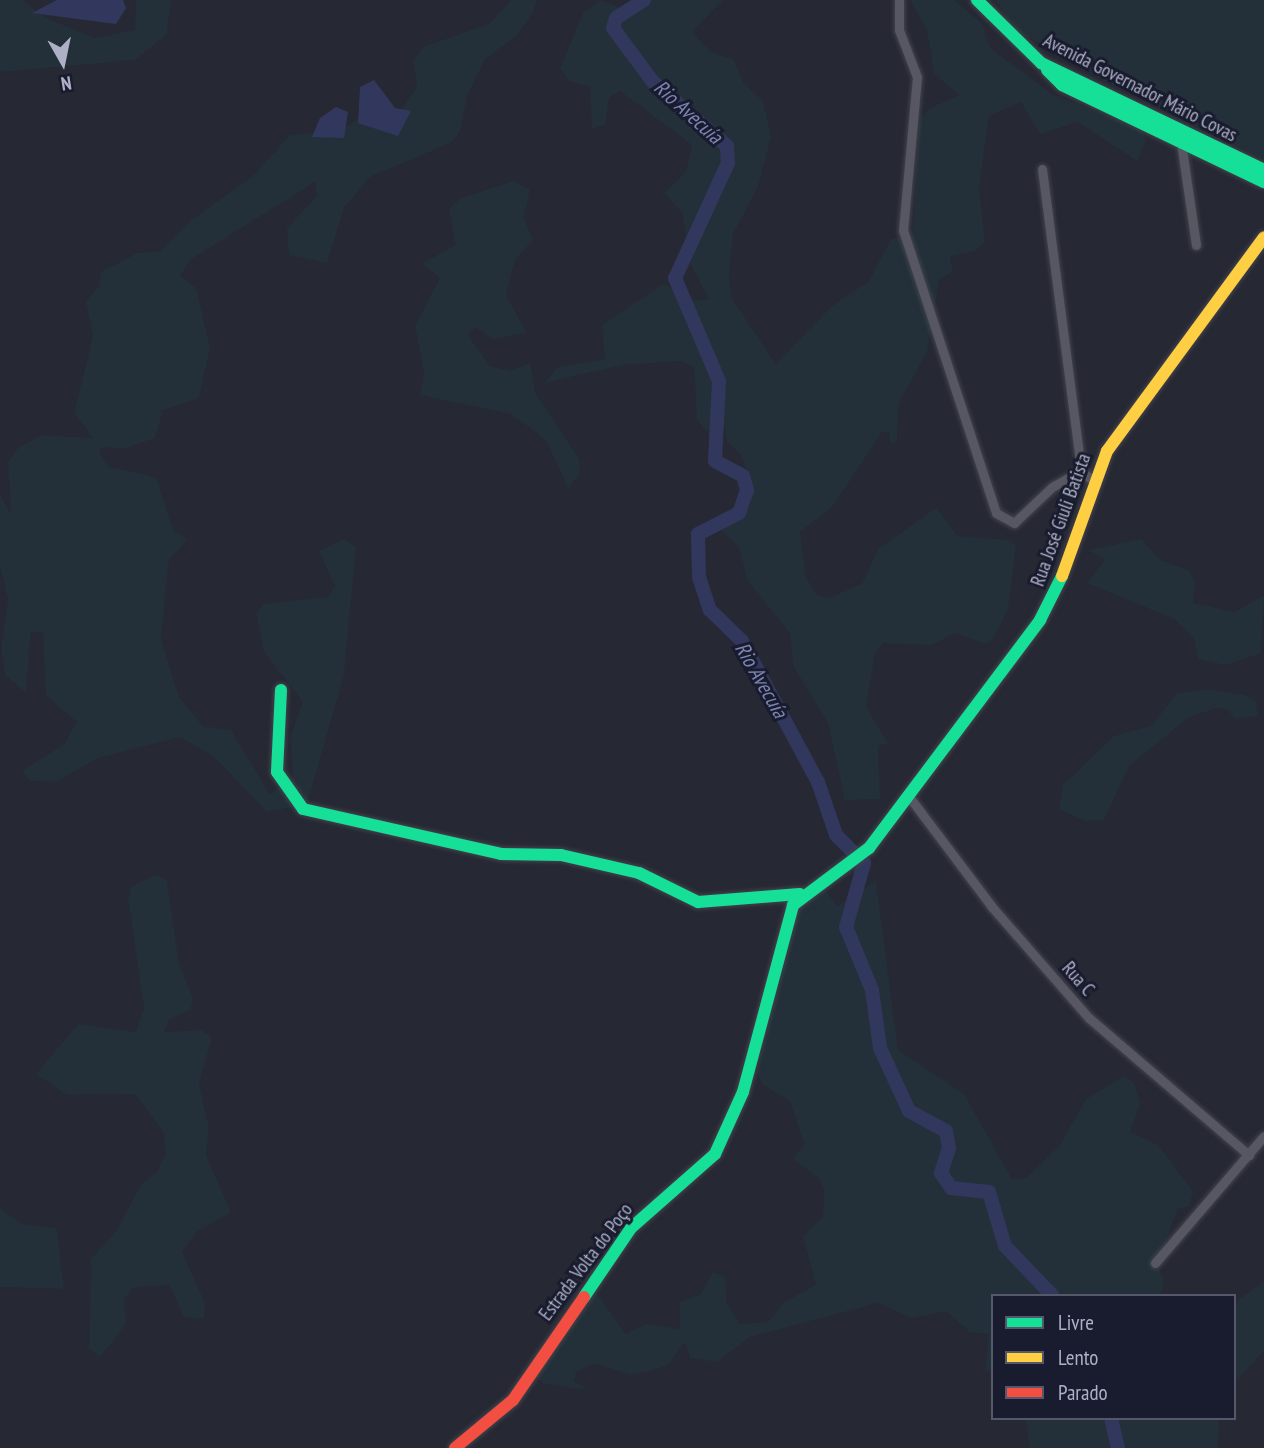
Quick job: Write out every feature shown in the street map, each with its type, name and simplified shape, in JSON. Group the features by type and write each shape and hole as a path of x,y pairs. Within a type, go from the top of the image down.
{"street":[{"path":"900,0 899,30 917,77 903,230 996,513 1014,523 1081,471"},
{"name":"Avenida Governador Mário Covas","path":"977,0 1037,60 1264,170"},
{"path":"1037,60 1062,85 1264,182"},
{"path":"1181,142 1196,245"},
{"path":"1042,169 1081,471 1094,481"},
{"name":"Rua José Giuli Batista","path":"800,894 869,848 910,798 1052,602 1094,481 1116,436 1264,237"},
{"path":"281,690 277,772 303,809 501,854 561,855 639,873 698,902 800,894"},
{"name":"Rua C","path":"910,798 992,907 1095,1024 1249,1155"},
{"name":"Estrada Volta do Poço","path":"455,1448 517,1394 631,1228 715,1154 743,1092 788,917 800,894"},
{"path":"1155,1263 1264,1136"}],"shaded area":[{"path":"0,0 22,0 48,19 95,38 135,30 136,0 172,0 166,35 135,60 0,72"},
{"path":"511,0 537,0 533,13 516,36 485,59 467,96 460,132 452,142 370,177 344,208 327,263 289,255 287,228 317,196 315,182 190,260 180,276 196,288 210,347 199,398 163,410 155,438 122,449 102,447 99,453 109,467 156,477 173,530 187,540 169,560 161,639 179,697 203,726 231,730 270,794 293,777 290,738 303,702 264,652 256,614 264,604 328,597 335,587 319,551 344,539 356,547 344,675 307,804 267,812 213,756 180,737 98,758 56,782 30,781 22,771 64,744 77,722 46,696 43,633 31,632 26,693 5,675 1,648 8,598 0,566 0,495 11,514 8,463 17,449 41,435 93,438 74,413 93,336 86,302 99,286 101,272 137,253 160,252 194,218 252,177 290,135 342,130 363,115 402,108 417,87 413,60 423,47 489,24"},
{"path":"601,0 628,11 641,0 723,0 692,32 711,52 734,60 743,82 763,101 771,137 758,187 733,234 729,276 732,299 776,364 832,306 869,281 891,239 913,235 919,121 928,109 959,95 934,74 927,30 910,0 954,0 982,23 990,48 1052,94 1142,130 1146,141 1137,161 1078,122 1040,134 1021,102 989,116 979,189 985,242 975,251 950,256 953,271 939,280 927,352 898,405 897,440 891,445 889,432 882,432 833,506 800,532 806,577 816,594 829,598 862,584 878,549 936,508 958,536 1009,540 1016,546 1008,609 994,637 986,644 955,633 931,645 883,643 875,655 866,707 888,743 878,746 880,799 845,800 828,723 793,666 790,634 747,579 739,547 721,531 749,506 752,486 741,455 727,442 724,422 707,431 697,420 694,367 680,361 623,365 544,383 558,367 605,359 602,325 663,284 697,301 709,299 691,265 682,213 665,193 686,172 692,145 620,91 609,98 605,125 592,129 590,87 569,81 560,69 583,13"},
{"path":"996,0 1264,0 1264,159 1104,81 1013,28"},
{"path":"514,181 530,190 524,218 533,240 515,260 506,295 527,333 492,339 475,327 468,335 490,366 511,371 530,363 536,394 579,459 580,473 568,488 546,440 511,414 420,395 424,373 415,326 440,278 422,264 455,245 449,209 461,198"},
{"path":"1141,539 1160,560 1188,570 1196,584 1193,603 1235,612 1264,595 1261,653 1225,665 1198,659 1194,638 1174,619 1087,583 1105,560 1089,550"},
{"path":"1206,689 1244,695 1256,702 1258,716 1235,719 1227,709 1216,708 1189,717 1129,766 1104,820 1086,821 1059,809 1063,785 1114,736 1151,726 1177,693"},
{"path":"155,875 167,880 179,964 193,998 190,1010 169,1020 164,1032 202,1030 212,1038 199,1084 209,1128 206,1155 231,1212 198,1231 182,1251 205,1303 204,1319 184,1317 169,1285 133,1288 125,1298 126,1324 100,1357 89,1348 91,1259 116,1231 142,1183 157,1172 165,1155 164,1133 135,1094 67,1095 36,1074 78,1024 136,1032 144,1008 128,899 131,887"},
{"path":"876,881 898,1050 964,1094 1012,1179 1026,1178 1060,1145 1086,1099 1124,1076 1134,1083 1140,1104 1130,1132 1158,1145 1193,1191 1189,1207 1178,1208 1158,1265 1164,1281 1161,1294 991,1294 991,1374 985,1369 989,1334 970,1332 946,1311 912,1318 878,1303 750,1337 717,1362 690,1358 685,1342 668,1365 647,1372 631,1375 595,1363 576,1372 574,1381 588,1390 544,1384 533,1374 596,1292 626,1334 646,1324 680,1329 680,1302 700,1295 713,1272 725,1277 727,1303 739,1324 768,1322 784,1302 816,1285 803,1237 823,1216 824,1190 820,1179 793,1159 804,1144 790,1101 762,1084 757,1072 799,908 822,886 837,906"},
{"path":"0,1208 20,1223 57,1229 64,1289 0,1287"},
{"path":"1264,1281 1264,1351 1236,1381 1236,1302"},
{"path":"1025,1420 1219,1420 1218,1448 1030,1448"}],"water":[{"path":"57,0 123,0 126,8 116,24 32,13"},
{"path":"374,80 395,108 411,111 398,136 358,123 360,87"},
{"path":"336,107 348,112 344,138 312,137 320,118"}],"waterway":[{"name":"Rio Avecuía","path":"644,0 616,18 613,28 653,82 727,146 728,163 675,278 719,381 715,461 743,476 747,490 739,513 698,534 699,577 710,610 742,641 818,782 836,835 864,863 846,927 872,990 880,1048 909,1111 946,1131 949,1148 941,1173 951,1188 989,1192 1005,1246 1051,1294"},
{"name":"Rio Avecuía","path":"1111,1420 1118,1448"}],"traffic: fast":[{"path":"977,0 1041,63 1264,170"},
{"path":"1047,70 1062,85 1264,182"},
{"path":"584,1297 631,1228 715,1154 743,1092 793,905 869,848 1040,620 1062,576"},
{"path":"281,690 277,772 303,809 501,854 561,855 639,873 698,902 800,894"}],"traffic: slow":[{"path":"1062,576 1107,451 1264,237"}],"traffic: jam":[{"path":"455,1448 513,1400 584,1297"}]}
